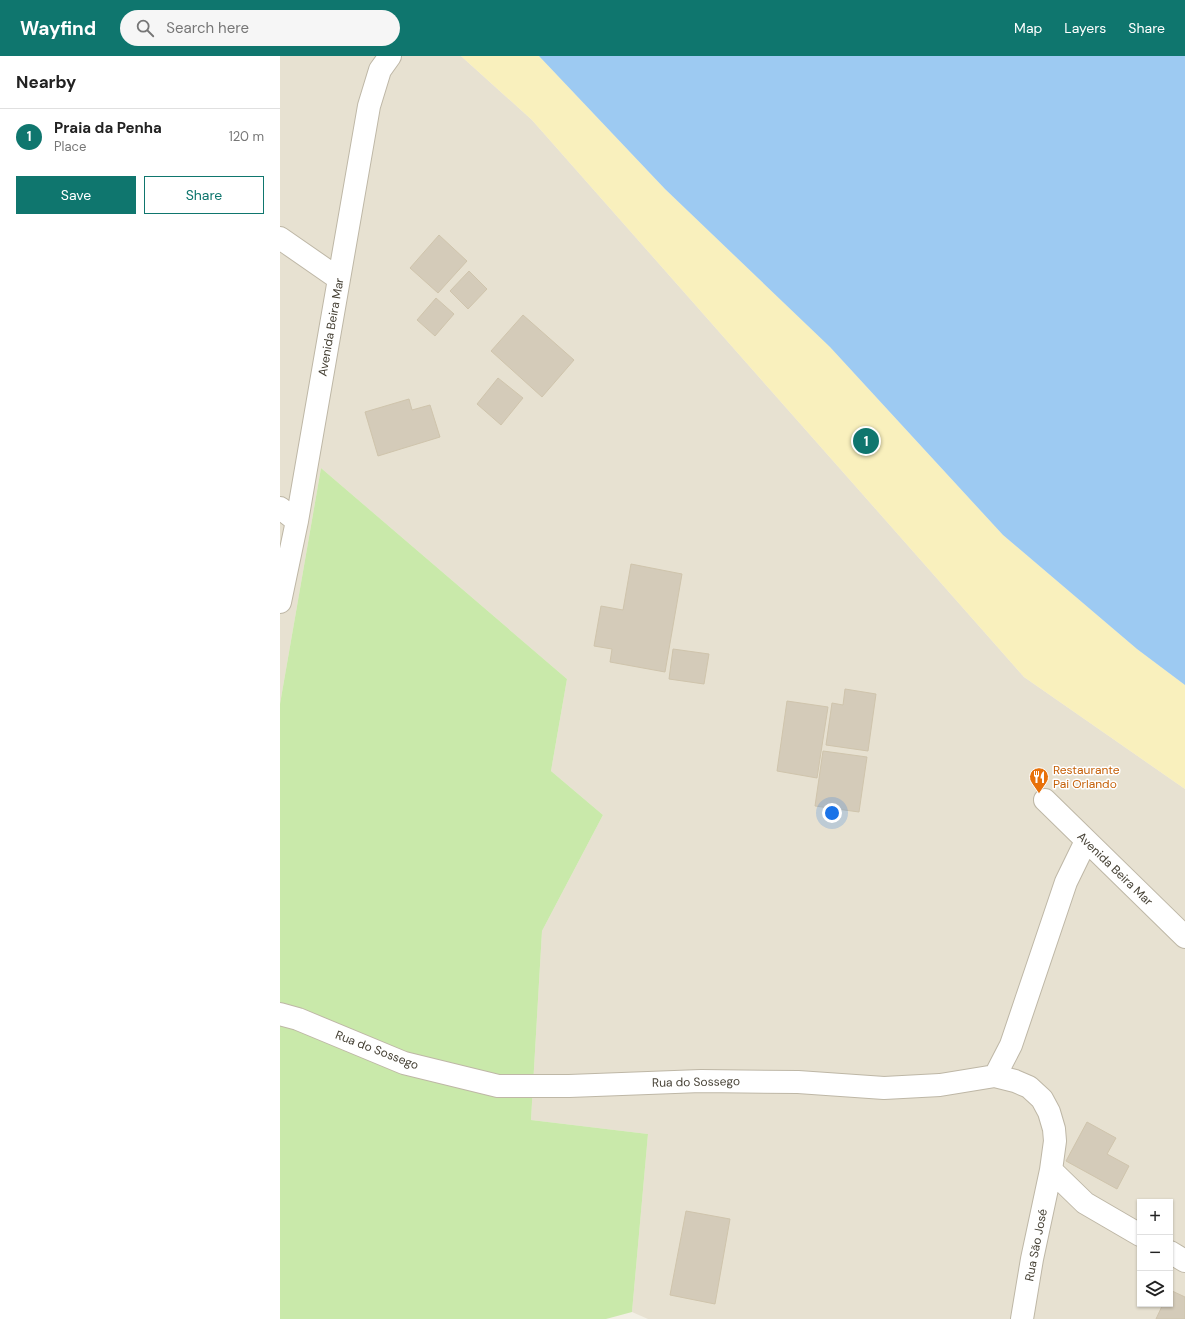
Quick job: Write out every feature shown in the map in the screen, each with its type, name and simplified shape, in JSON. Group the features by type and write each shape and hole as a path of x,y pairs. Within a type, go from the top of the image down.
{"street":[{"name":"Avenida Beira Mar","path":"280,602 297,521 369,106 380,70 390,56"},
{"path":"280,238 339,279"},
{"path":"280,508 297,521"},
{"name":"Avenida Beira Mar","path":"1045,800 1185,937"},
{"path":"995,1076 1011,1045 1066,882 1086,841"},
{"name":"Rua do Sossego","path":"280,1014 298,1019 404,1063 498,1086 569,1086 701,1081 798,1082 884,1088 940,1085 995,1076 1015,1081 1029,1087 1042,1099 1049,1112 1054,1129 1052,1170"},
{"path":"1052,1170 1085,1203 1137,1233"},
{"name":"Rua São José","path":"1022,1319 1032,1259 1052,1170"},
{"path":"1173,1254 1185,1261"}],"shaded area":[{"path":"280,56 461,56 532,120 1024,677 1185,789 1185,1319 648,1319 632,1312 648,1134 531,1120 542,931 603,815 551,771 567,679 321,468 280,704"}],"green space":[{"path":"321,468 567,679 551,771 603,815 542,931 531,1120 648,1134 632,1312 606,1319 280,1319 280,704"}],"sand":[{"path":"461,56 539,56 665,189 830,347 1003,535 1137,649 1185,685 1185,789 1024,677 532,120"}],"water":[{"path":"539,56 1185,56 1185,685 1137,649 1003,535 830,347 665,189"}],"building":[{"path":"439,235 467,261 438,293 410,268"},
{"path":"469,271 487,289 468,309 450,291"},
{"path":"436,298 454,314 435,336 417,320"},
{"path":"523,315 574,360 542,397 491,351"},
{"path":"498,378 523,398 501,425 477,404"},
{"path":"409,399 412,410 430,405 440,437 378,456 365,412"},
{"path":"631,564 682,574 665,672 610,662 612,649 594,646 601,606 623,610"},
{"path":"673,649 709,654 704,684 669,679"},
{"path":"845,689 876,694 868,751 826,745 832,703 843,705"},
{"path":"787,701 828,707 817,778 777,771"},
{"path":"823,751 867,757 859,812 815,806"},
{"path":"1087,1122 1116,1138 1107,1154 1129,1166 1117,1189 1066,1161"},
{"path":"686,1211 730,1219 715,1304 670,1295"},
{"path":"1173,1291 1185,1297 1185,1319 1156,1319 1162,1307 1173,1307"}],"place":[{"name":"Praia da Penha","path":"866,441"},
{"name":"Restaurante Pai Orlando","path":"1039,794"}]}
